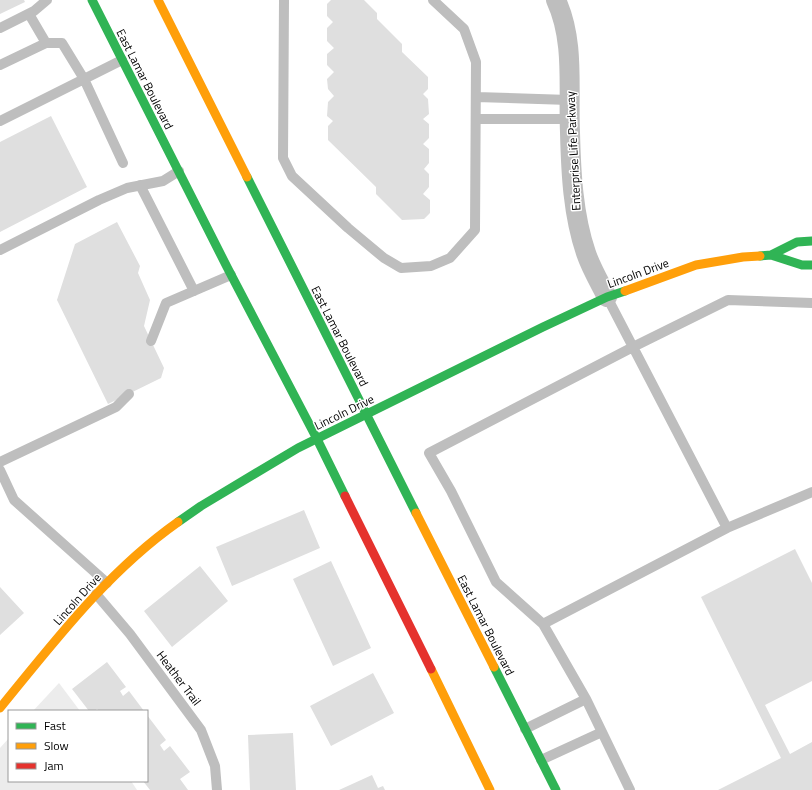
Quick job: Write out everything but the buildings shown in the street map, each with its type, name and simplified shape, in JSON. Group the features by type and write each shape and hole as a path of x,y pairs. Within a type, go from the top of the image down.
{"main road":[{"name":"East Lamar Boulevard","path":"92,0 231,275 317,439 490,790"},
{"name":"East Lamar Boulevard","path":"158,0 556,790"},
{"name":"Lincoln Drive","path":"771,255 797,242 812,241"},
{"name":"Lincoln Drive","path":"0,708 73,619 123,567 157,537 201,506 298,448 367,415 543,326 607,297 696,265 743,257 771,255 802,265 812,265"}],"street":[{"name":"Enterprise Life Parkway","path":"556,0 563,15 569,42 570,109 576,217 586,254 607,297"}],"lane":[{"path":"0,28 29,14 47,0"},
{"path":"284,0 283,158 292,176 348,228 384,258 401,268 431,266 450,258 475,230 476,62 464,29 433,0"},
{"path":"29,14 46,43"},
{"path":"0,65 46,43 62,42 84,79 123,163"},
{"path":"0,121 122,60"},
{"path":"476,97 570,109"},
{"path":"476,119 570,109"},
{"path":"0,250 99,200 127,188 163,181 179,171"},
{"path":"140,185 194,291"},
{"path":"151,341 166,303 231,275"},
{"path":"607,297 727,528"},
{"path":"630,790 586,699 543,624 496,582 451,491 429,453 633,347 728,300 812,303"},
{"path":"0,462 116,407 129,394"},
{"path":"0,470 14,500 107,584"},
{"path":"543,624 727,528 812,492"},
{"name":"Heather Trail","path":"96,594 130,634 201,730 215,766 216,790"},
{"path":"525,729 586,699"},
{"path":"541,760 602,732"}],"shaded area":[{"path":"59,683 79,710 34,710"},
{"path":"8,739 8,782 132,782 137,790 0,790 0,748"}],"traffic: fast":[{"path":"92,0 345,496"},
{"path":"247,177 416,513"},
{"path":"760,256 771,255 797,242 812,241"},
{"path":"771,255 802,265 812,265"},
{"path":"178,522 201,506 298,448 543,327 607,297 625,291"},
{"path":"494,667 556,790"}],"traffic: slow":[{"path":"158,0 247,177"},
{"path":"625,291 696,265 743,257 760,256"},
{"path":"416,513 494,667"},
{"path":"0,708 61,633 105,585 152,542 178,522"},
{"path":"431,669 490,790"}],"traffic: jam":[{"path":"345,496 431,669"}]}
